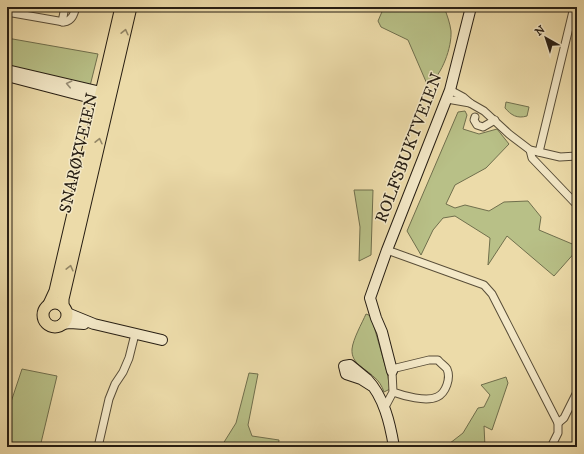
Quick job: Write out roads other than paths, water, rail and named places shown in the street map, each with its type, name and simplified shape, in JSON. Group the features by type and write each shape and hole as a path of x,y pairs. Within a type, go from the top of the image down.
{"main road":[{"name":"SNARØYVEIEN","path":"64,314 63,299 121,7"},
{"name":"SNARØYVEIEN","path":"49,304 55,291 104,95 130,7"},
{"path":"55,303 64,314 58,326 47,324 44,320 43,312 45,307 49,304 55,303"}],"street":[{"path":"62,22 65,7"},
{"path":"7,12 62,22 70,20 76,7"},
{"name":"ROLFSBUKTVEIEN","path":"392,371 382,332 370,298 387,250 449,94 471,7"},
{"path":"539,152 574,7"},
{"path":"7,70 104,95"},
{"path":"7,76 104,95"},
{"path":"449,94 484,111 509,134 530,150 565,157 577,156"},
{"path":"475,117 474,120 477,125 483,127 495,120"},
{"path":"530,150 532,158 577,205"},
{"path":"387,250 484,285 492,294 558,423 558,433 551,447"},
{"path":"64,314 94,324 162,340"},
{"path":"98,447 109,399 129,358 135,334"},
{"path":"385,407 393,392 392,371 396,368 412,363 438,360 447,369 448,380 445,388 438,397 405,397 393,392"},
{"path":"353,372 368,382 385,407 394,447"},
{"path":"558,423 564,418 577,392"}]}
